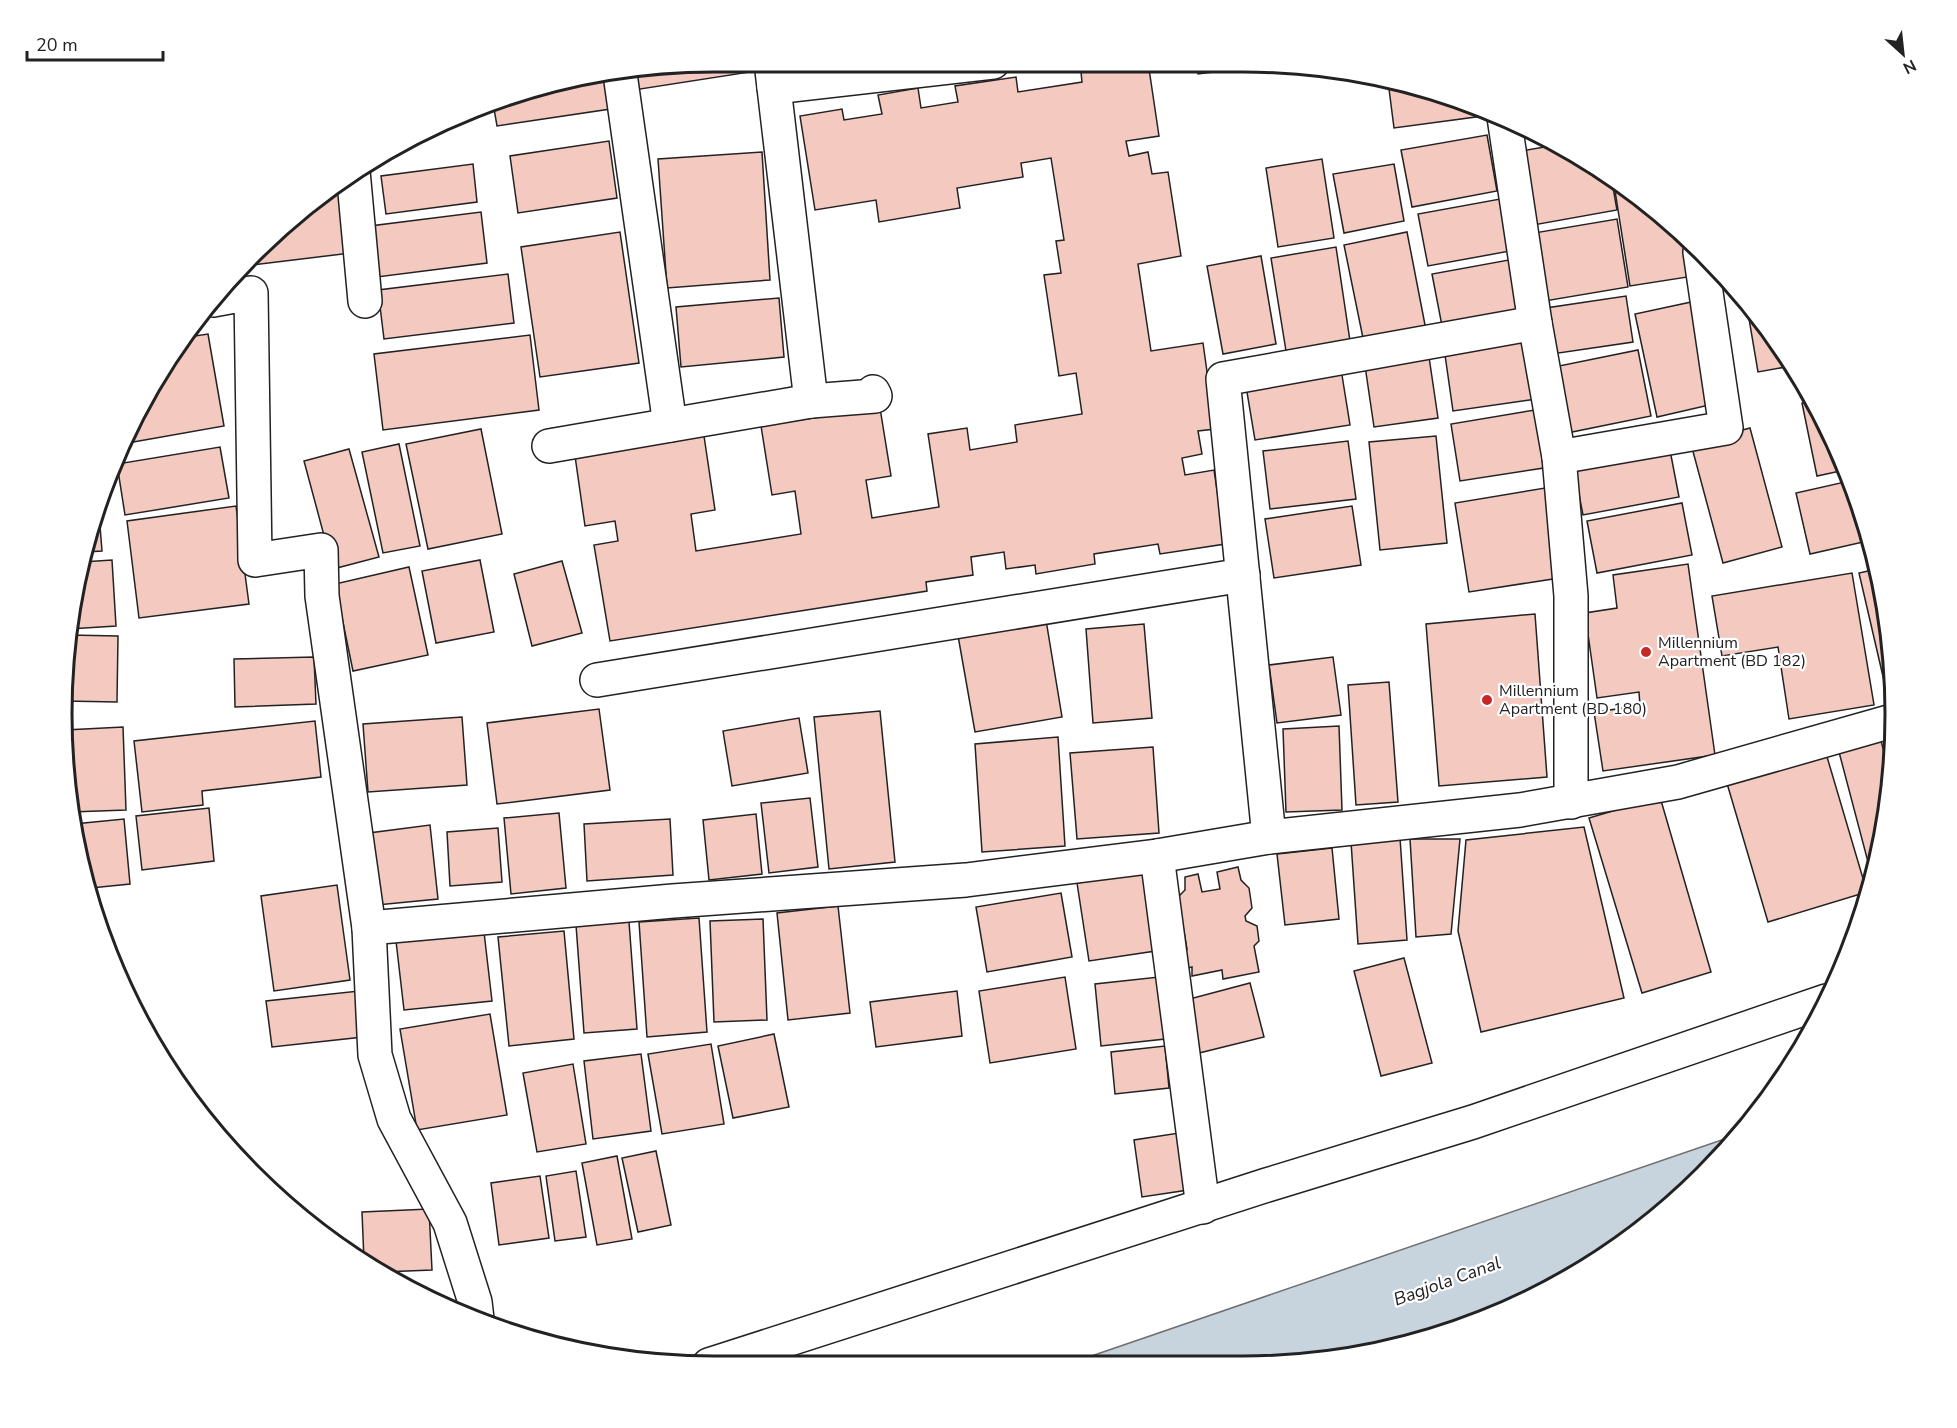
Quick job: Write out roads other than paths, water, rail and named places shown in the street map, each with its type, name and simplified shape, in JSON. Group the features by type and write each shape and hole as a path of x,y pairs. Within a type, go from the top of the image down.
{"street":[{"path":"809,72 772,74 811,401"},
{"path":"621,79 670,425"},
{"path":"1506,128 1535,323 1559,457 1571,596 1571,801"},
{"path":"354,182 365,302"},
{"path":"1559,457 1726,428 1702,265"},
{"path":"226,298 251,293 255,560 321,550 322,596 369,928 375,1055 394,1119 450,1222 476,1310"},
{"path":"1269,837 1223,379 1535,323"},
{"path":"549,446 811,401 875,396 873,392"},
{"path":"597,680 1244,575"},
{"path":"369,928 673,901 966,880 1157,856 1269,837 1520,810 1678,782 1885,723"},
{"path":"1157,856 1203,1207"},
{"path":"737,1356 1267,1185 1473,1122 1815,1005"}],"water":[{"name":"Bagjola Canal","path":"1724,1139 1666,1197 1600,1248 1527,1290 1449,1322 1368,1344 1285,1355 1091,1356"}],"place":[{"name":"Millennium Apartment (BD 182)","path":"1646,652"},
{"name":"Millennium Apartment (BD 180)","path":"1487,700"}]}
